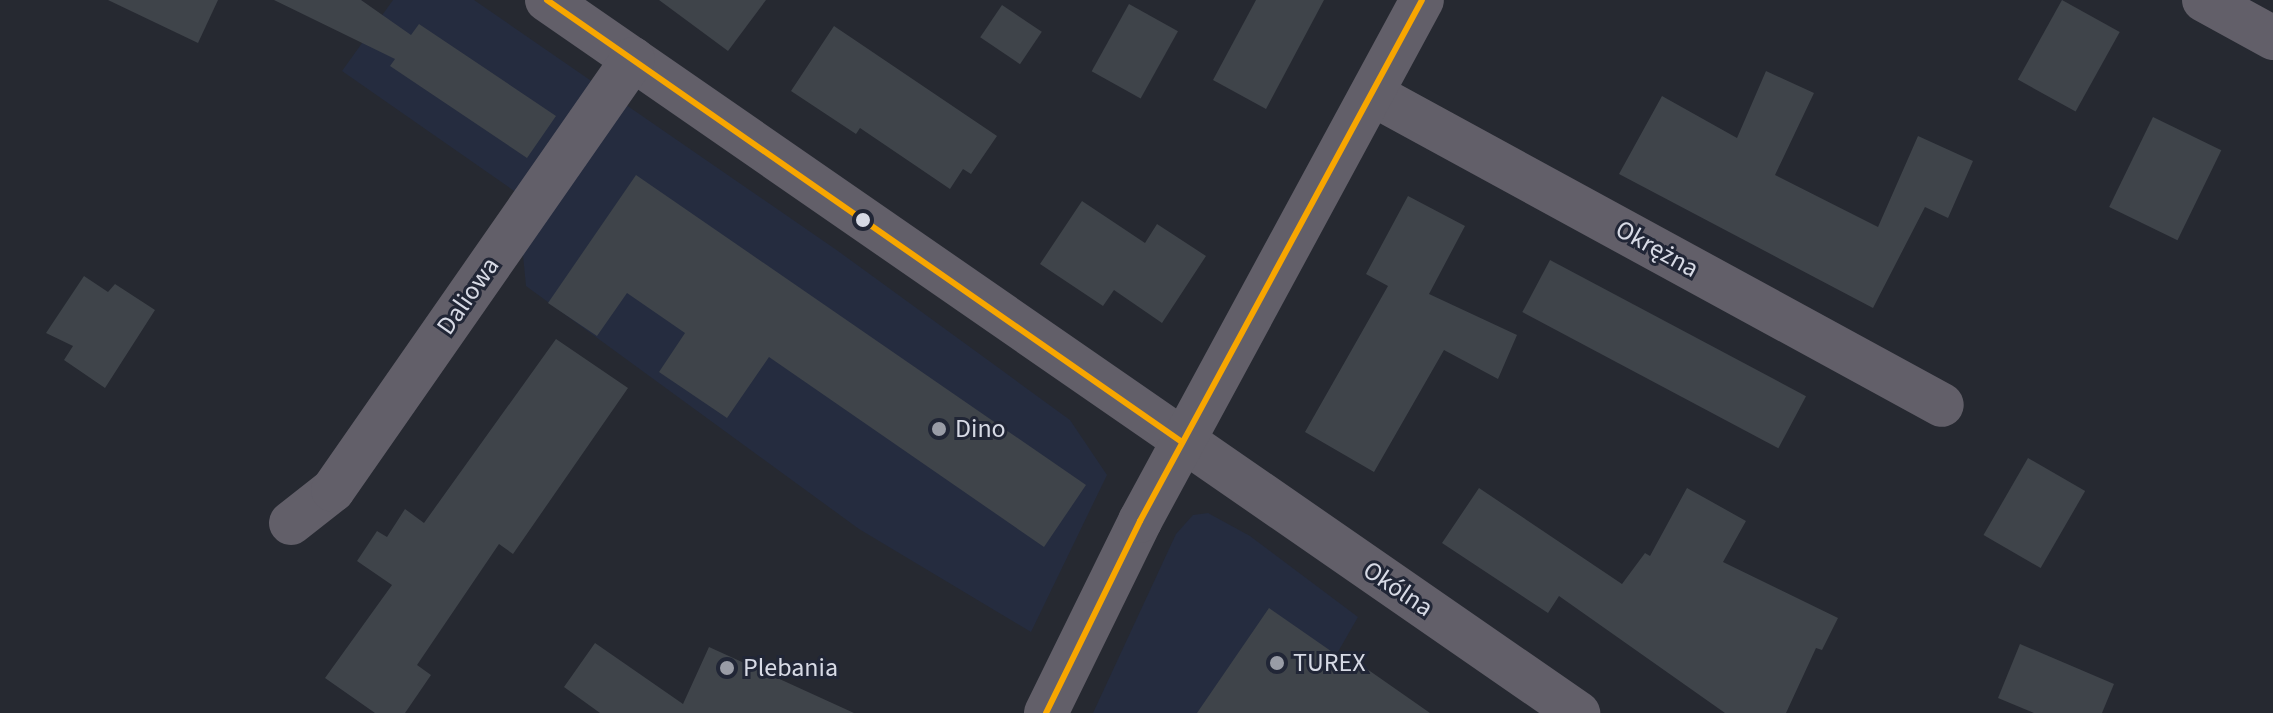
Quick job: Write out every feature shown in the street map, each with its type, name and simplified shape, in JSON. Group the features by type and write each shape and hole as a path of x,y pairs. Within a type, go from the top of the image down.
{"street":[{"name":"Okólna","path":"547,0 1182,442 1535,700 1578,713"},
{"path":"1046,713 1182,442 1422,0"},
{"path":"2204,0 2273,38"},
{"name":"Daliowa","path":"291,523 333,490 633,59"},
{"name":"Okrężna","path":"1372,94 1942,405"}],"shaded area":[{"path":"393,0 474,0 838,251 1070,420 1107,475 1031,632 859,529 526,286 517,193 342,71"},
{"path":"1208,513 1250,536 1358,617 1303,713 1093,713 1176,534 1193,515"}],"building":[{"path":"108,0 218,0 198,43"},
{"path":"274,0 361,0 411,35 419,24 556,116 527,158 390,66 395,59"},
{"path":"659,0 766,0 728,51"},
{"path":"1256,0 1324,0 1266,109 1213,80"},
{"path":"2062,0 2120,32 2076,112 2018,80"},
{"path":"1129,4 1178,31 1141,98 1092,71"},
{"path":"1002,5 1042,32 1020,64 980,37"},
{"path":"834,26 997,136 971,174 963,169 950,189 860,128 856,134 791,91"},
{"path":"1766,71 1814,93 1775,175 1878,227 1918,136 1973,161 1948,218 1925,207 1873,308 1619,174 1662,96 1737,138"},
{"path":"2153,117 2221,150 2177,240 2109,207"},
{"path":"636,175 1086,485 1044,547 769,357 727,418 659,372 685,333 627,293 597,336 548,303"},
{"path":"1408,196 1465,226 1429,294 1517,335 1498,379 1444,350 1374,472 1305,432 1388,286 1366,274"},
{"path":"1082,201 1145,243 1157,224 1206,256 1162,323 1114,290 1103,306 1040,264"},
{"path":"1550,260 1806,396 1778,448 1522,312"},
{"path":"84,276 108,292 115,284 155,310 105,388 64,360 73,346 46,333"},
{"path":"556,339 628,388 513,554 499,544 417,665 431,675 405,713 375,713 325,678 392,585 357,561 377,531 387,537 405,509 424,523"},
{"path":"2028,458 2085,491 2041,568 1984,535"},
{"path":"1479,488 1622,584 1645,553 1650,556 1687,488 1746,521 1723,562 1838,618 1822,650 1816,648 1786,713 1725,713 1559,596 1548,613 1442,543"},
{"name":"TUREX","path":"1269,608 1364,674 1367,669 1430,713 1197,713"},
{"path":"595,643 683,704 709,647 854,713 600,713 564,687"},
{"path":"2020,644 2114,684 2102,713 2034,713 1998,698"}],"transit line":[{"path":"547,0 1182,442"},
{"path":"1046,713 1140,521 1422,0"}],"place":[{"name":"Dino","path":"939,429"},
{"name":"TUREX","path":"1277,663"},
{"name":"Plebania","path":"727,668"}]}
